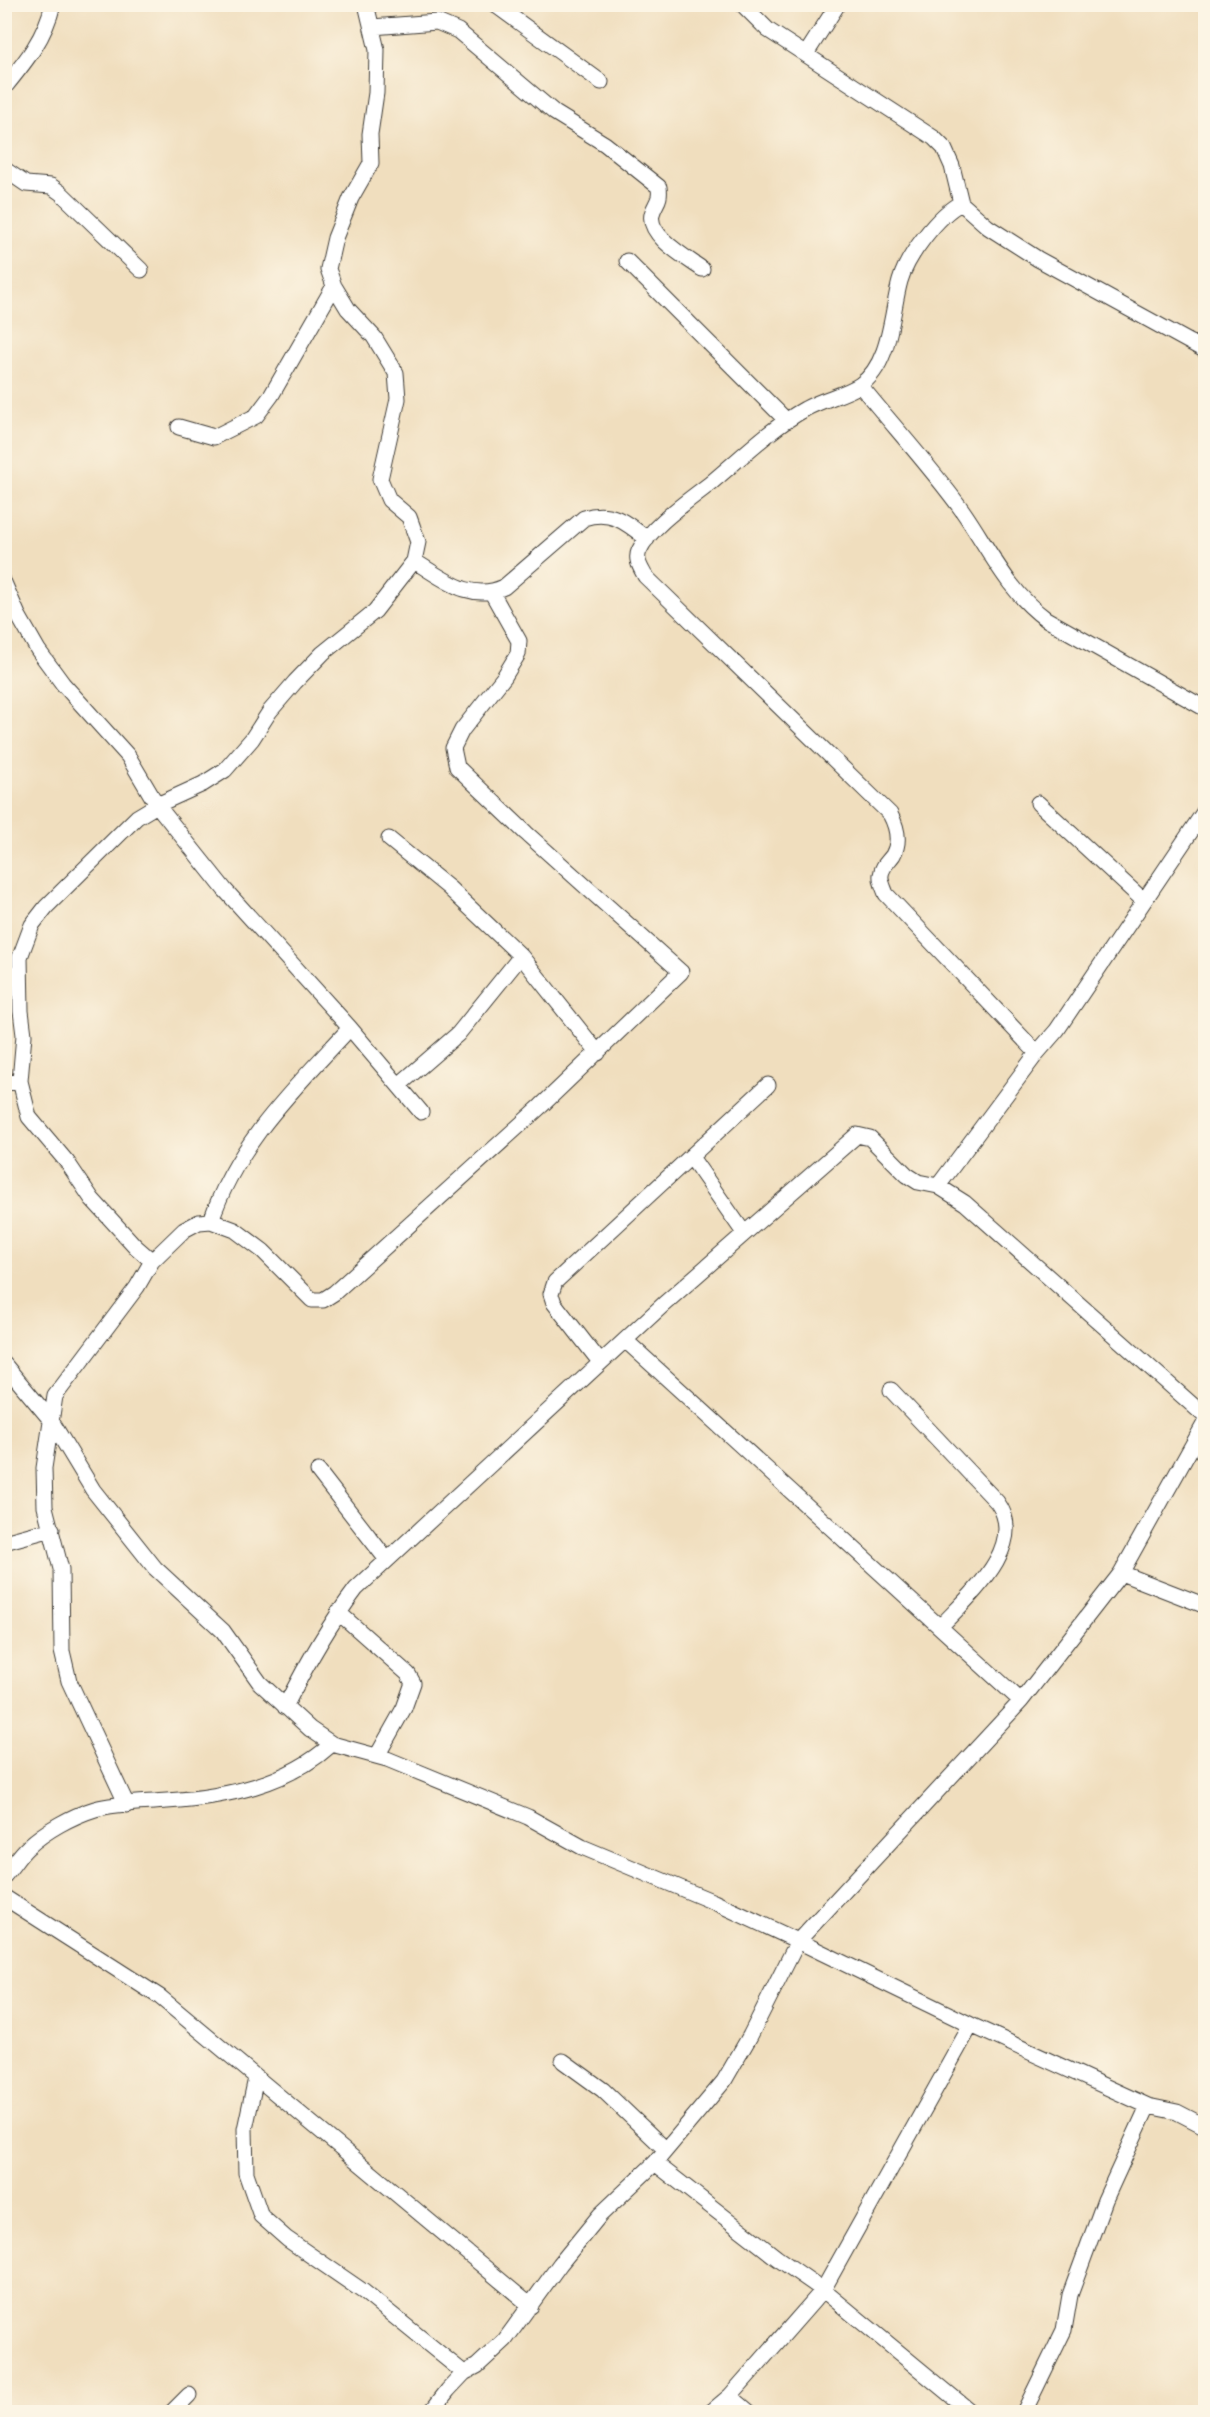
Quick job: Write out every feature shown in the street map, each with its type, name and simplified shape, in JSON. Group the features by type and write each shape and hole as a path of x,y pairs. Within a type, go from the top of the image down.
{"street":[{"path":"4,88 36,49 48,25 53,4"},
{"path":"152,1260 136,1247 92,1198 68,1162 28,1117 12,1082 24,1035 20,957 32,925 70,881 137,817 203,784 225,770 252,739 270,711 295,682 323,653 375,611 414,561 418,542 409,517 389,500 381,479 398,399 396,373 374,337 348,309 334,286 328,269 335,238 351,198 371,163 370,134 376,93 377,50 366,4"},
{"path":"494,4 601,82"},
{"path":"742,4 768,30 934,138 944,148 952,166 961,203 1009,242 1159,328 1206,351"},
{"path":"806,54 838,4"},
{"path":"372,27 437,22 458,31 555,113 605,144 650,178 659,187 660,199 652,214 652,223 658,236 702,269"},
{"path":"4,169 27,184 51,186 61,192 141,270"},
{"path":"961,203 950,209 940,219 906,266 885,348 871,374 860,385 806,408 787,421 656,529 639,551 637,561 645,576 890,814 897,826 897,841 894,853 884,865 880,877 886,894 1037,1053"},
{"path":"627,261 787,421"},
{"path":"179,427 214,437 256,416 334,286"},
{"path":"860,385 961,509 1029,607 1046,619 1206,710"},
{"path":"414,561 457,586 475,593 492,593 504,587 584,518 595,514 621,519 647,539"},
{"path":"4,583 18,615 38,650 63,684 128,756 157,805 225,890 350,1028 422,1112"},
{"path":"128,1805 69,1681 62,1651 61,1569 45,1508 44,1468 55,1396 137,1287 152,1260 184,1230 199,1222 211,1221 235,1230 263,1251 312,1300 323,1300 334,1293 598,1053 681,972 526,833 457,767 453,748 462,730 504,677 518,654 519,641 492,593"},
{"path":"1038,803 1144,901"},
{"path":"939,1186 1037,1053 1057,1030 1206,809"},
{"path":"389,839 449,888 522,956 598,1053"},
{"path":"399,1085 458,1034 522,956"},
{"path":"211,1221 220,1193 244,1150 275,1110 350,1028"},
{"path":"600,1362 554,1303 552,1288 555,1282 768,1085"},
{"path":"285,1707 311,1655 356,1588 600,1362 857,1135 870,1138 913,1179 939,1186 965,1203 1206,1419 1121,1573 1021,1701 798,1941 750,2036 724,2081 683,2132 665,2149 655,2163 600,2215 560,2264 505,2340 477,2366 464,2373 431,2412"},
{"path":"690,1157 744,1233"},
{"path":"625,1340 1021,1701"},
{"path":"4,1364 50,1419 93,1490 155,1568 223,1631 260,1683 285,1707 332,1744 377,1756 528,1817 582,1847 714,1902 971,2025 1148,2106 1177,2112 1206,2127"},
{"path":"891,1390 998,1502 1005,1512 1008,1524 1007,1538 1000,1555 990,1570 940,1627"},
{"path":"318,1471 387,1560"},
{"path":"4,1542 52,1529"},
{"path":"1121,1573 1206,1605"},
{"path":"338,1612 408,1674 413,1683 404,1708 377,1756"},
{"path":"4,1876 27,1848 61,1824 95,1809 200,1799 253,1788 289,1773 321,1754 332,1744"},
{"path":"4,1897 160,1997 531,2306"},
{"path":"711,2412 730,2396 823,2290 971,2025"},
{"path":"563,2061 603,2090 665,2149"},
{"path":"256,2078 245,2130 246,2173 261,2216 287,2240 364,2292 464,2373"},
{"path":"1024,2412 1064,2330 1070,2295 1105,2200 1148,2106"},
{"path":"655,2163 777,2258 823,2290 971,2412"},
{"path":"172,2412 189,2395"},
{"path":"730,2396 749,2412"}]}
